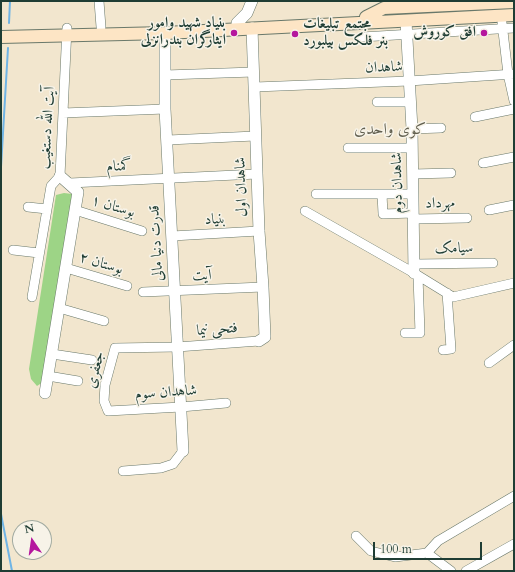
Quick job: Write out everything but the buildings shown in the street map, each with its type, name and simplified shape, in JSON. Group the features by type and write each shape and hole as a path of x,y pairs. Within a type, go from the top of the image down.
{"main road":[{"path":"366,17 384,8 514,2"},
{"path":"1,29 67,32 164,33 366,17 514,10"},
{"path":"1,37 67,32 101,27 237,23 252,25 406,21 508,16"}],"street":[{"path":"99,1 101,27"},
{"path":"237,23 247,13 252,1"},
{"name":"شاهدان اول","path":"252,1 255,136 265,337 259,341"},
{"path":"508,16 503,29 514,100"},
{"name":"شاهدان دوم","path":"406,21 412,129 412,194 416,271"},
{"path":"362,37 514,28"},
{"name":"آیت الله دستغیب","path":"32,297 50,186 60,176 67,32"},
{"name":"قدرت دنیا مالی","path":"164,33 166,109 183,451"},
{"path":"165,75 254,72"},
{"name":"شاهدان","path":"255,87 409,81 511,74"},
{"path":"377,102 410,102"},
{"path":"63,113 166,109"},
{"path":"475,117 514,109"},
{"path":"412,129 441,128"},
{"path":"168,140 255,136"},
{"path":"348,148 412,148"},
{"path":"483,163 514,157"},
{"path":"413,174 451,173"},
{"name":"گمنام","path":"70,184 257,174"},
{"path":"46,393 78,192 60,176"},
{"path":"316,194 412,194"},
{"name":"مهرداد","path":"382,194 383,214 467,218"},
{"path":"489,210 514,205"},
{"path":"28,207 47,209"},
{"name":"بوستان ۱","path":"75,210 142,231"},
{"path":"305,212 416,271 453,297 513,286"},
{"name":"بنیاد","path":"172,236 259,231"},
{"path":"13,250 39,253"},
{"name":"سیامک","path":"416,271 493,262"},
{"name":"بوستان ۲","path":"66,268 127,286"},
{"path":"406,333 420,333 416,271"},
{"name":"آیت","path":"143,292 263,287"},
{"path":"443,350 451,349 447,293"},
{"path":"59,308 104,321"},
{"name":"فتحی نیما","path":"177,347 259,341"},
{"path":"488,363 514,345"},
{"name":"جعفری","path":"108,411 104,402 105,385 115,348 177,347"},
{"path":"52,354 92,360"},
{"path":"48,376 78,381"},
{"name":"شاهدان سوم","path":"108,411 226,403"},
{"path":"123,471 161,468 173,464 183,451"},
{"path":"356,536 371,551 395,557 427,552 438,541 514,496"},
{"path":"466,571 514,544"},
{"path":"427,552 451,571"}],"green space":[{"path":"64,193 72,194 43,382 37,386 31,379 29,369 56,195"}],"waterway":[{"path":"9,23 10,1"},
{"path":"1,167 8,48"},
{"path":"1,514 12,571"}],"place":[{"name":"بنیاد شهید وامور ایثارگران بندرانزلی","path":"234,33"},
{"name":"افق کوروش","path":"484,33"},
{"name":"مجتمع تبلیغات بنر فلکس بیلبورد","path":"295,34"}],"district":[{"name":"کوی واحدی","path":"390,130"}]}
